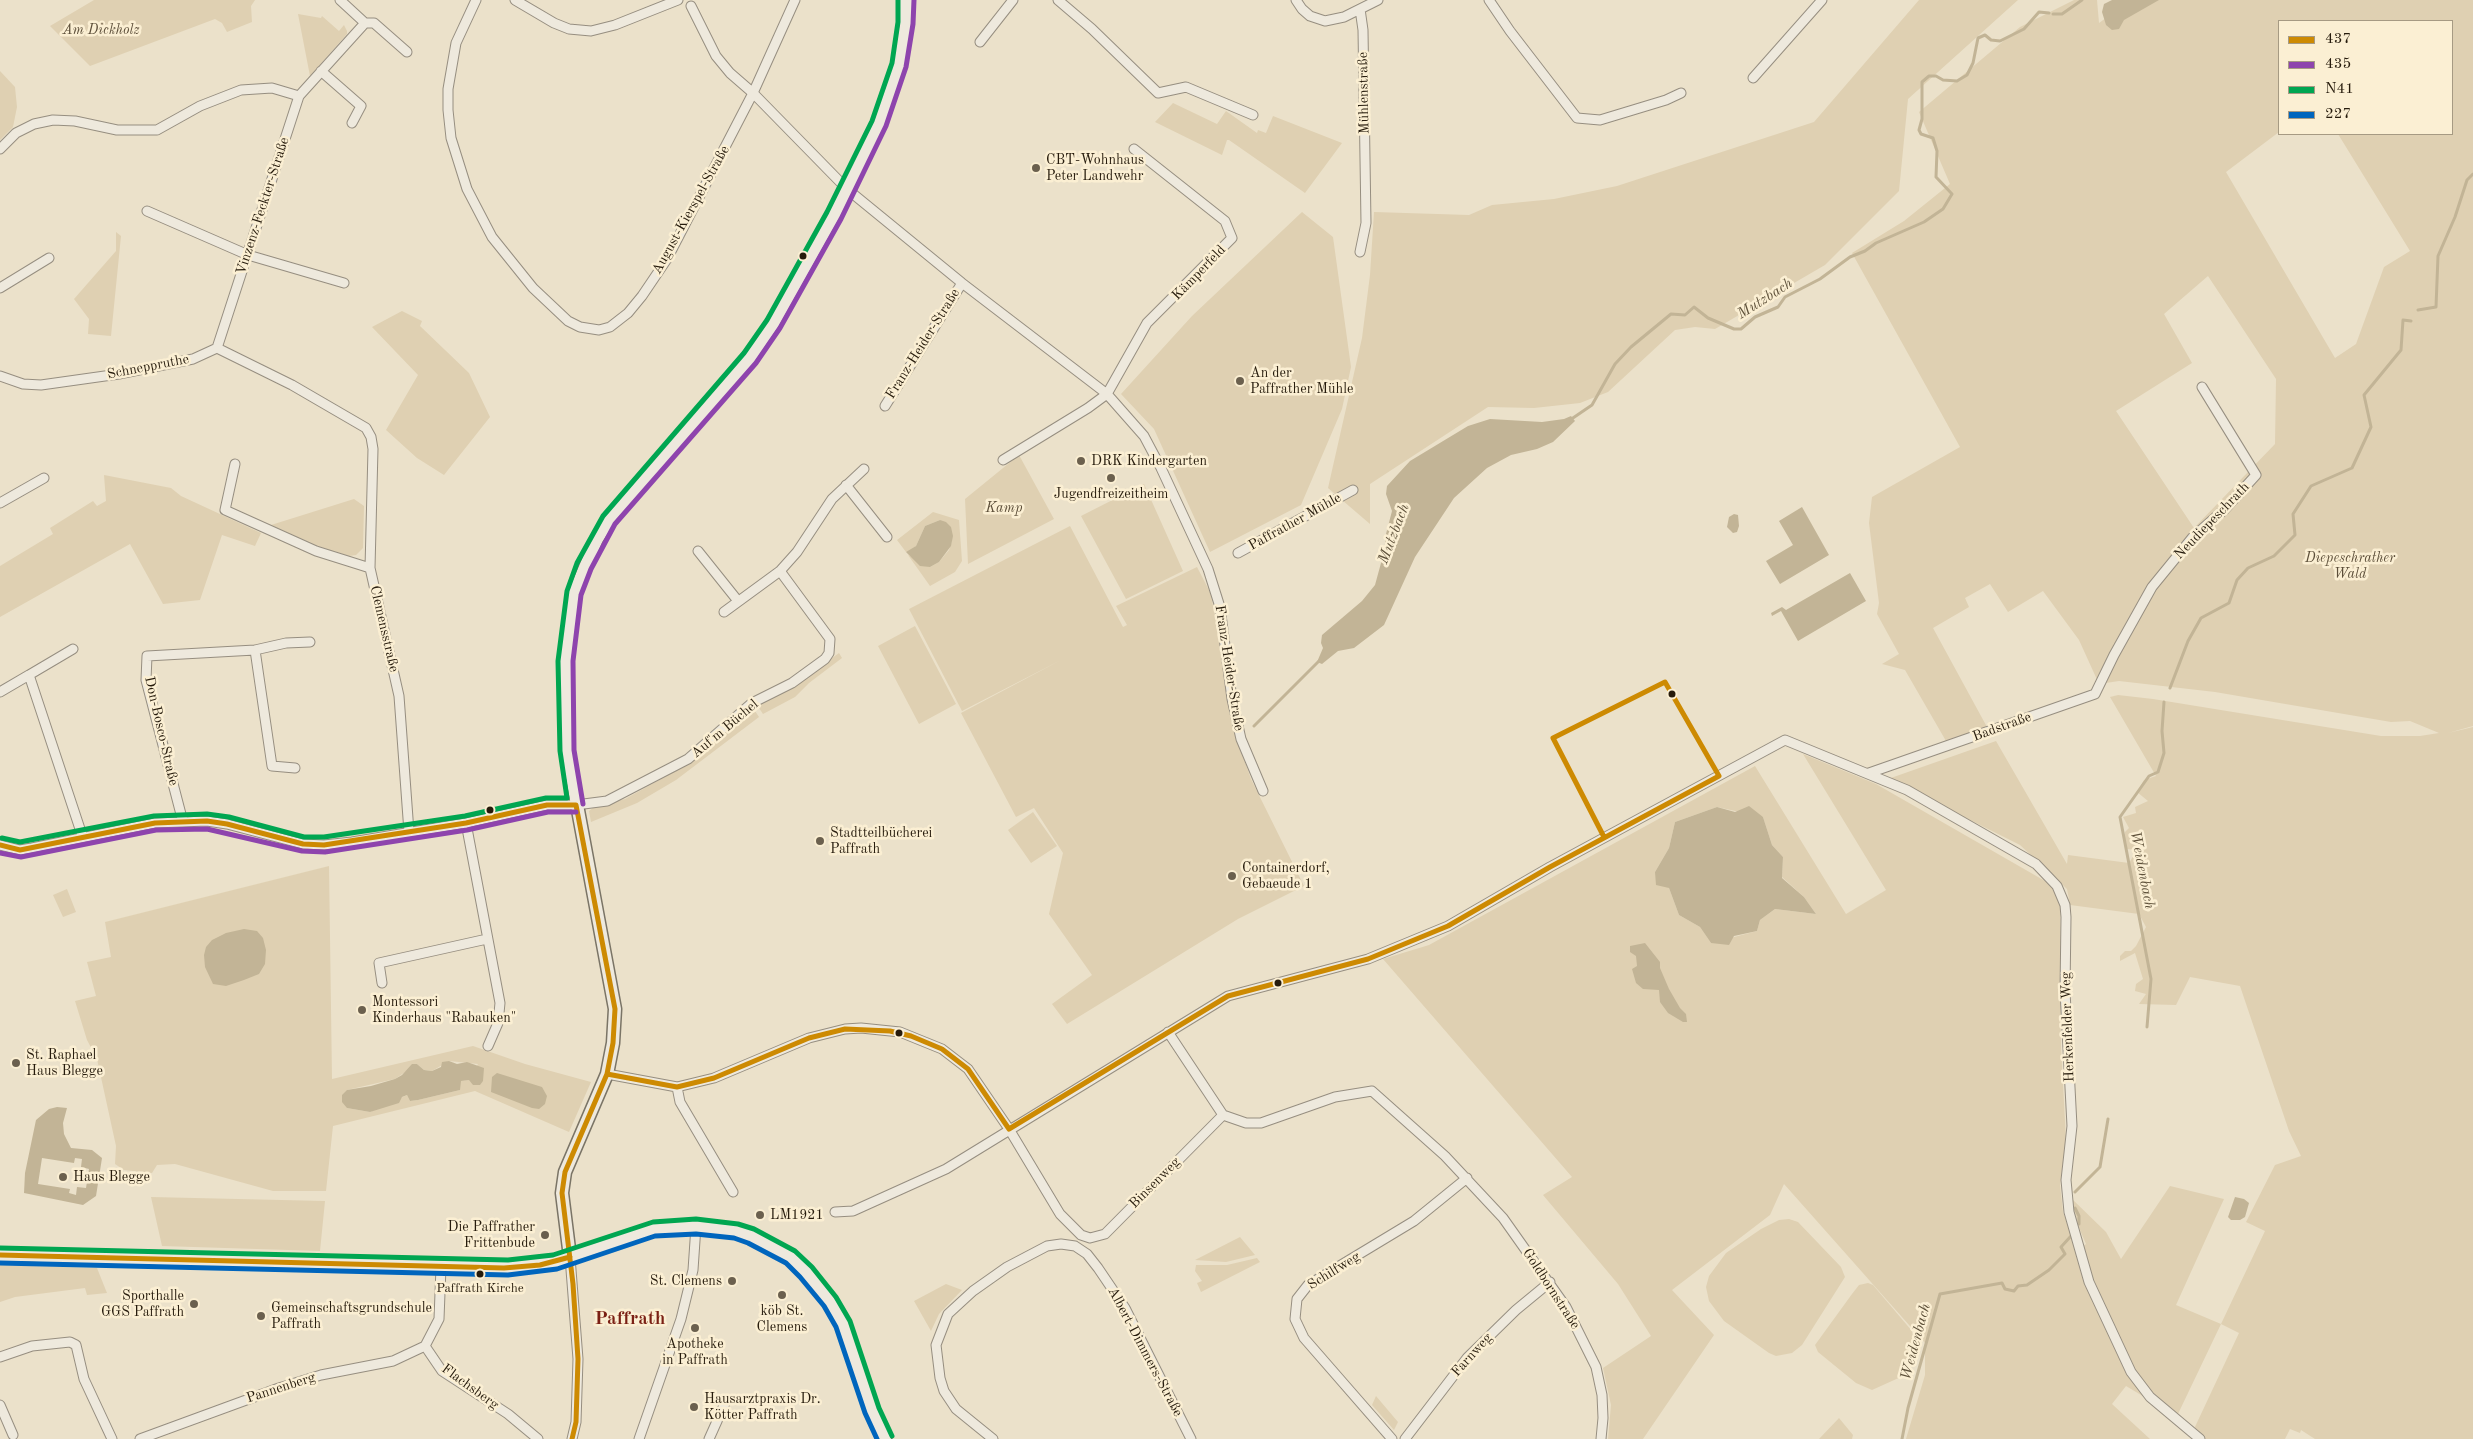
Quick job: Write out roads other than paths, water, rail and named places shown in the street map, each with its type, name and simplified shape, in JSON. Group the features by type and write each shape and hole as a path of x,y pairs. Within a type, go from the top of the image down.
{"main road":[{"path":"570,1257 562,1193 565,1172 607,1074 613,1043 615,1010 609,969 567,751 565,661 574,593 597,539 610,520 750,358 773,324 847,189 879,124 895,80 904,37 906,0"},
{"path":"0,1255 508,1268 540,1265 570,1257 654,1229 696,1226 736,1231 764,1243 790,1258 806,1272 835,1309 849,1338 872,1411 886,1439"}],"street":[{"path":"340,0 365,23 374,23 407,52"},
{"name":"August-Kierspel-Straße","path":"476,0 456,43 450,71 448,110 451,138 458,165 472,202 492,237 533,288 556,312 580,327 599,330 610,327 628,313 642,296 689,219 754,93 795,0"},
{"path":"515,0 554,23 569,29 591,31 615,25 678,0 686,8 693,3"},
{"path":"980,42 1012,0"},
{"path":"1058,0 1092,29 1158,93 1186,87 1253,115"},
{"path":"1296,0 1310,16 1324,21 1344,17 1378,0"},
{"path":"1489,0 1510,31 1577,118 1600,120 1666,100 1680,93"},
{"path":"1753,78 1822,0"},
{"name":"Franz-Heider-Straße","path":"693,3 716,56 730,73 754,93 847,189 962,283 1107,394 1144,436 1208,569 1220,607 1232,699 1241,739 1263,791"},
{"name":"Mühlenstraße","path":"1360,9 1366,223 1360,252"},
{"name":"Vinzenz-Feckter-Straße","path":"217,348 299,96 365,23"},
{"path":"321,71 360,106 352,123"},
{"path":"0,149 16,133 34,124 53,120 74,121 118,130 157,130 200,106 241,90 272,88 299,96"},
{"name":"Kämperfeld","path":"1107,394 1147,323 1232,238 1225,221 1134,149"},
{"path":"147,211 248,255 344,283"},
{"path":"0,288 49,258"},
{"name":"Franz-Heider-Straße","path":"884,406 962,283"},
{"name":"Schneppruthe","path":"0,376 23,384 41,385 119,374 193,359 217,348"},
{"name":"Clemensstraße","path":"217,348 284,381 366,428 371,437 373,449 370,568 399,696 409,832"},
{"name":"Neudiepeschrath","path":"2114,655 2152,587 2192,538 2226,509 2256,475 2202,387"},
{"path":"1003,460 1088,408 1107,394"},
{"path":"235,464 224,510 316,551 370,568"},
{"path":"724,612 780,571 797,552 832,498 864,469"},
{"path":"0,503 44,478"},
{"path":"846,484 887,537"},
{"name":"Paffrather Mühle","path":"1238,554 1353,490"},
{"path":"698,551 738,601"},
{"name":"Auf'm Büchel","path":"576,805 607,801 688,759 752,703 792,683 825,659 831,646 830,639 780,571"},
{"name":"Don-Bosco-Straße","path":"183,822 146,680 147,656 255,650 286,643 310,642"},
{"path":"0,692 72,649"},
{"path":"255,650 272,766 295,768"},
{"name":"Badstraße","path":"1869,774 2095,694 2114,655"},
{"path":"29,675 83,838"},
{"name":"Herkenfelder Weg","path":"1168,1032 1228,996 1368,959 1448,926 1550,867 1786,740 1869,774 1946,811 1984,836 2036,864 2057,886 2062,895 2066,917 2065,990 2072,1126 2066,1180 2069,1212 2089,1282 2136,1381 2153,1400 2200,1439"},
{"path":"0,845 20,850 50,846 155,823 207,821 227,824 303,844 324,845 466,823 547,806 576,805"},
{"path":"466,823 500,1002 498,1023 488,1046"},
{"path":"382,983 379,963 487,939"},
{"path":"607,1074 677,1087 714,1078 810,1038 845,1029 890,1031 906,1034 942,1049 968,1069 1009,1129"},
{"path":"834,1212 854,1211 946,1169 1168,1032 1223,1116"},
{"path":"677,1087 680,1102 733,1192"},
{"name":"Goldbornstraße","path":"1223,1116 1246,1123 1261,1123 1335,1097 1372,1091 1467,1178 1503,1218 1550,1282 1581,1334 1596,1367 1602,1395 1603,1418 1601,1439"},
{"name":"Binsenweg","path":"1009,1129 1060,1214 1081,1235 1097,1237 1105,1234 1223,1116"},
{"name":"Schilfweg","path":"1392,1439 1304,1338 1296,1319 1297,1298 1308,1285 1414,1221 1467,1178"},
{"path":"639,1439 682,1319 693,1270 696,1226"},
{"name":"Albert-Dimmers-Straße","path":"993,1439 956,1409 944,1391 940,1378 936,1345 948,1314 973,1291 1007,1267 1047,1246 1061,1244 1075,1246 1087,1254 1098,1268 1124,1308 1191,1439"},
{"path":"570,1257 578,1368 576,1422 572,1439"},
{"path":"424,1346 439,1319 441,1266"},
{"name":"Farnweg","path":"1405,1439 1467,1358 1504,1321 1550,1282"},
{"path":"0,1358 32,1346 70,1342 76,1345 84,1379 112,1439"},
{"name":"Pannenberg","path":"140,1439 279,1388 321,1375 393,1361 424,1346"},
{"name":"Flachsberg","path":"424,1346 442,1371 508,1414 538,1439"},
{"path":"709,1439 726,1400"},
{"path":"0,1405 13,1435"}],"water":[{"path":"2112,0 2159,0 2124,20 2119,29 2112,30 2106,25 2102,12 2104,4"},
{"path":"1571,416 1575,421 1553,442 1537,449 1511,455 1487,468 1454,498 1415,557 1384,625 1354,648 1338,651 1322,664 1317,662 1323,648 1321,643 1322,635 1362,601 1375,585 1392,511 1386,494 1387,486 1410,461 1468,426 1490,419 1542,422 1564,419"},
{"path":"1802,507 1829,555 1780,584 1766,561 1793,545 1779,521"},
{"path":"1734,514 1738,515 1739,526 1737,532 1733,533 1727,527 1729,517"},
{"path":"940,520 946,522 951,527 953,536 951,546 939,562 930,567 920,566 906,552 916,546 925,526"},
{"path":"1850,573 1866,601 1798,641 1781,611 1772,616 1771,613 1782,607 1786,610"},
{"path":"1749,806 1763,817 1772,845 1783,857 1782,878 1804,897 1816,914 1775,909 1760,920 1757,931 1734,936 1729,945 1711,943 1700,927 1679,915 1669,888 1656,885 1655,872 1669,848 1675,822 1717,807 1735,812"},
{"path":"244,929 257,931 263,938 266,950 265,964 259,974 244,980 226,986 213,984 205,967 204,955 206,947 212,940 226,933"},
{"path":"1645,943 1660,962 1660,968 1669,989 1680,1008 1686,1014 1687,1022 1683,1022 1668,1013 1660,1002 1659,990 1643,989 1636,983 1632,969 1637,966 1636,956 1630,952 1630,946"},
{"path":"449,1061 457,1064 467,1062 484,1068 483,1081 480,1085 473,1085 469,1080 461,1081 460,1090 418,1100 410,1101 407,1095 402,1097 399,1103 370,1112 347,1108 342,1102 342,1095 347,1090 395,1079 402,1075 412,1064 417,1064 424,1070 432,1071 441,1067 442,1062"},
{"path":"497,1073 542,1087 547,1096 545,1104 539,1109 532,1108 491,1092 492,1077"},
{"path":"57,1107 67,1108 63,1123 64,1134 71,1148 92,1150 102,1158 96,1196 83,1205 24,1193 25,1173 36,1120 49,1109","holes":["42,1158 74,1163 75,1158 82,1159 81,1167 89,1169 86,1188 77,1187 76,1195 69,1193 70,1189 38,1184"]},
{"path":"2235,1197 2244,1199 2249,1203 2245,1217 2240,1220 2231,1220 2228,1217"}],"waterway":[{"name":"Mutzbach","path":"2053,14 2062,14 2082,0"},
{"name":"Mutzbach","path":"1570,420 1592,405 1615,364 1631,347 1671,314 1685,315 1694,307 1708,318 1734,329 1741,329 1755,317 1778,307 1785,297 1820,279 1850,257 1865,251 1876,243 1924,222 1943,209 1952,194 1936,177 1937,151 1933,138 1921,134 1919,130 1922,119 1922,82 1929,76 1957,81 1967,75 1973,63 1978,38 1985,35 1991,40 2000,41 2024,29 2039,12 2049,13"},
{"name":"Weidenbach","path":"2418,310 2436,307 2438,256 2455,217 2467,180 2473,174"},
{"name":"Weidenbach","path":"2170,688 2188,641 2201,618 2229,603 2237,580 2248,568 2274,556 2295,535 2293,514 2311,486 2352,468 2371,427 2364,395 2401,350 2403,320 2411,321"},
{"name":"Mutzbach","path":"1254,726 1319,661"},
{"name":"Weidenbach","path":"2147,1027 2151,979 2120,817 2149,776 2158,772 2164,753 2162,731 2164,702"},
{"name":"Weidenbach","path":"2075,1192 2100,1167 2108,1119"},
{"name":"Weidenbach","path":"2075,1208 2079,1216 2079,1224"},
{"name":"Weidenbach","path":"1902,1439 1908,1408 1940,1294 2002,1283 2005,1289 2014,1291 2018,1286 2027,1285 2049,1270 2065,1254 2061,1247 2071,1236"}],"place":[{"name":"CBT-Wohnhaus Peter Landwehr","path":"1036,168"},
{"name":"An der Paffrather Mühle","path":"1240,381"},
{"name":"DRK Kindergarten","path":"1081,461"},
{"name":"Jugendfreizeitheim","path":"1111,478"},
{"name":"Stadtteilbücherei Paffrath","path":"820,841"},
{"name":"Containerdorf, Gebaeude 1","path":"1232,876"},
{"name":"Montessori Kinderhaus \"Rabauken\"","path":"362,1010"},
{"name":"St. Raphael Haus Blegge","path":"16,1063"},
{"name":"Haus Blegge","path":"63,1177"},
{"name":"LM1921","path":"760,1215"},
{"name":"Die Paffrather Frittenbude","path":"545,1235"},
{"name":"Paffrath Kirche","path":"480,1274"},
{"name":"St. Clemens","path":"732,1281"},
{"name":"köb St. Clemens","path":"782,1295"},
{"name":"Sporthalle GGS Paffrath","path":"194,1304"},
{"name":"Gemeinschaftsgrundschule Paffrath","path":"261,1316"},
{"name":"Apotheke in Paffrath","path":"695,1328"},
{"name":"Hausarztpraxis Dr. Kötter Paffrath","path":"694,1407"}],"district":[{"name":"Paffrath","path":"630,1319"}],"park label":[{"name":"Am Dickholz","path":"101,30"},
{"name":"Kamp","path":"1004,508"},
{"name":"Diepeschrather Wald","path":"2350,566"}]}
